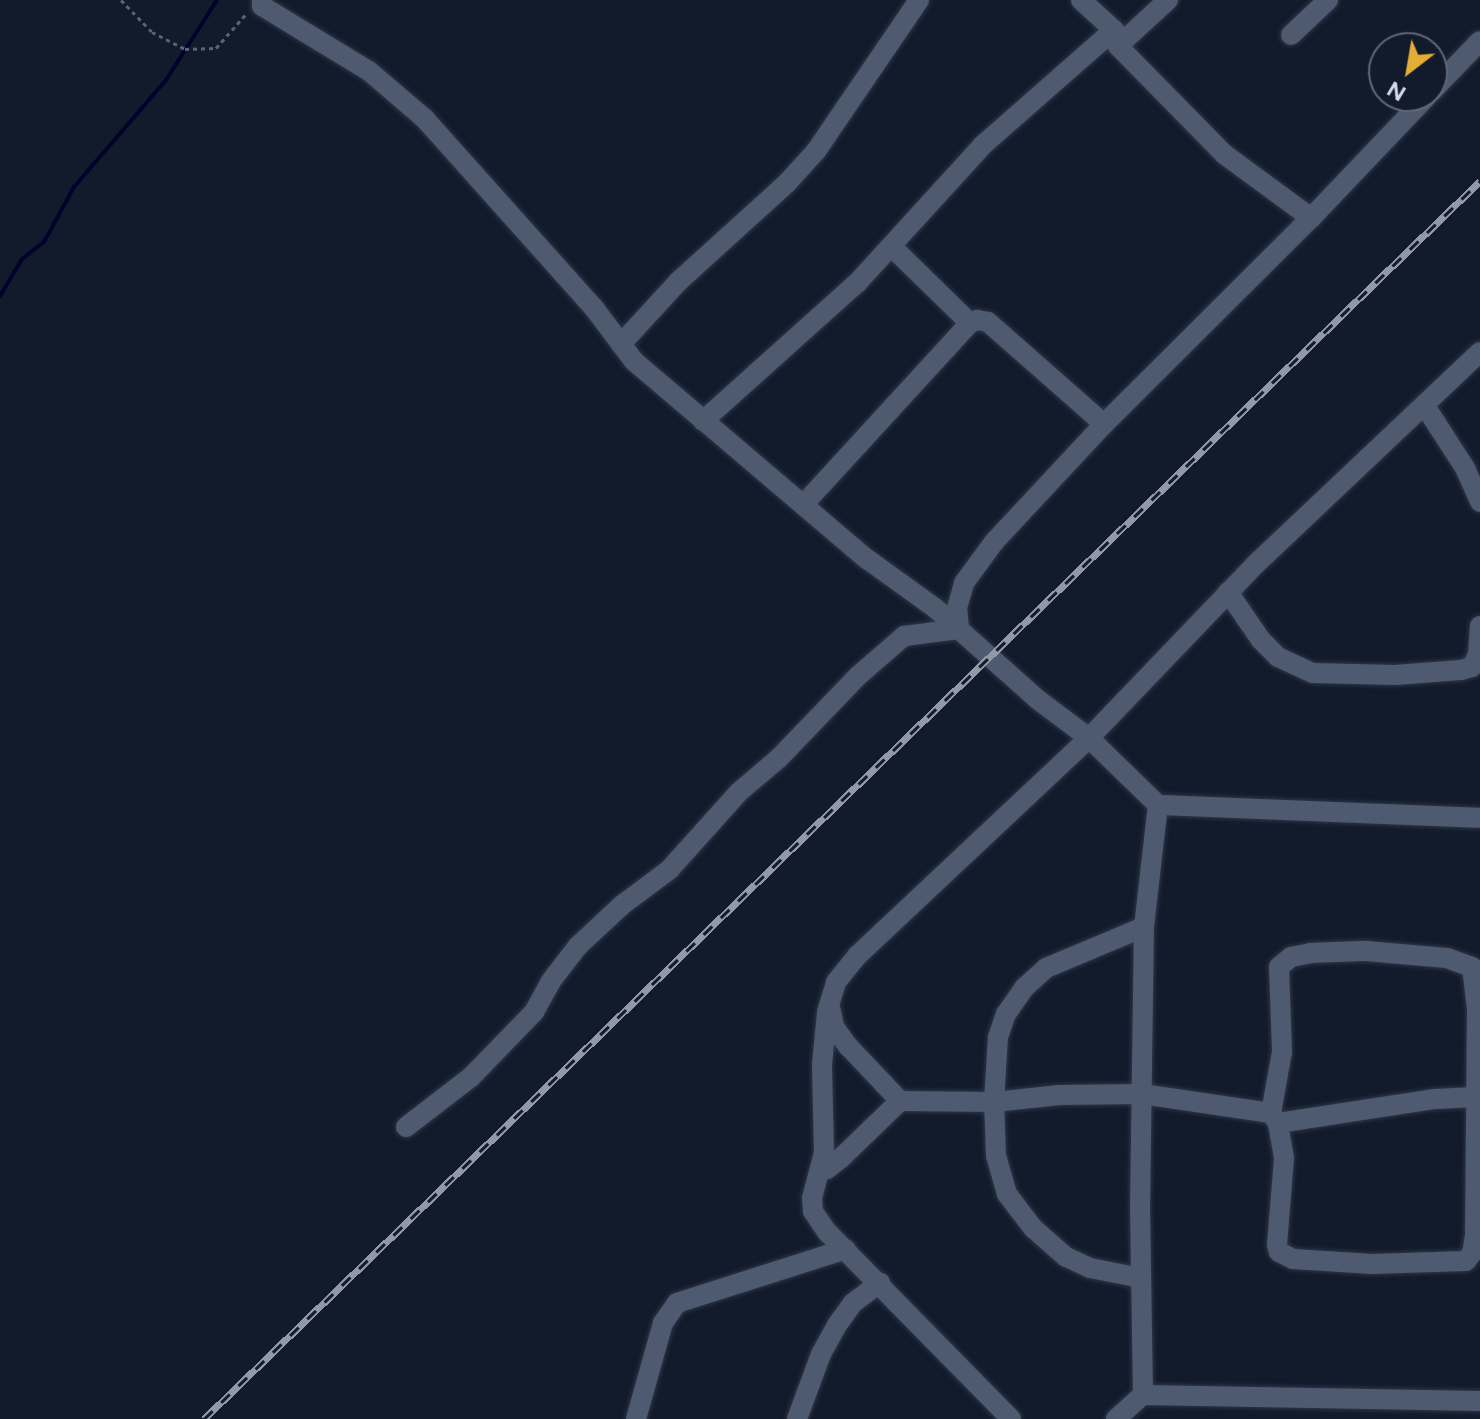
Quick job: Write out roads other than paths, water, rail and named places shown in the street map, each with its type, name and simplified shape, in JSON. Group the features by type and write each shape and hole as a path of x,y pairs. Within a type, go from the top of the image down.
{"street":[{"path":"621,344 679,281 787,183 816,151 919,0"},
{"path":"1081,0 1224,154 1311,218"},
{"path":"703,421 782,353 892,247 983,145 1168,0"},
{"path":"1291,35 1328,0"},
{"path":"262,3 369,71 425,119 594,308 634,361 803,505 959,629 1037,699 1089,738 1158,805 1480,818"},
{"path":"1448,74 1480,41"},
{"path":"959,629 957,608 970,571 1104,424 1311,218 1412,112"},
{"path":"892,247 970,323"},
{"path":"803,505 970,323 977,320 988,322 1104,424"},
{"path":"1001,1415 813,1211 812,1198 823,1168 822,1065 836,982 858,955 1089,738 1228,592 1480,352"},
{"path":"1425,406 1465,468 1480,502"},
{"path":"1228,592 1261,640 1278,657 1313,673 1395,675 1472,667 1478,654 1480,626"},
{"path":"406,1127 471,1077 534,1012 551,981 578,946 622,905 669,870 739,792 779,758 859,675 904,636 959,629"},
{"path":"1143,1395 1144,927 1158,805"},
{"path":"1141,1278 1090,1268 1066,1257 1033,1228 1007,1194 996,1156 994,1102 998,1037 1006,1014 1024,988 1046,968 1144,927"},
{"path":"1366,951 1447,958 1472,967 1477,1009 1476,1106 1475,1235 1472,1253 1460,1263 1372,1264 1285,1257 1277,1245 1284,1158 1274,1118 1282,1052 1279,967 1291,957 1366,951"},
{"path":"831,998 834,1027 900,1101"},
{"path":"823,1168 827,1169 841,1158 900,1101 994,1102 1060,1095 1142,1094 1274,1118 1435,1099 1476,1106"},
{"path":"636,1419 663,1323 677,1303 846,1249"},
{"path":"797,1419 821,1354 837,1325 853,1303 880,1283"},
{"path":"1116,1419 1143,1395 1402,1409 1480,1401"}],"waterway":[{"path":"0,296 22,259 44,242 74,187 166,80 217,0"}],"railway":[{"path":"204,1419 1480,181"}]}
